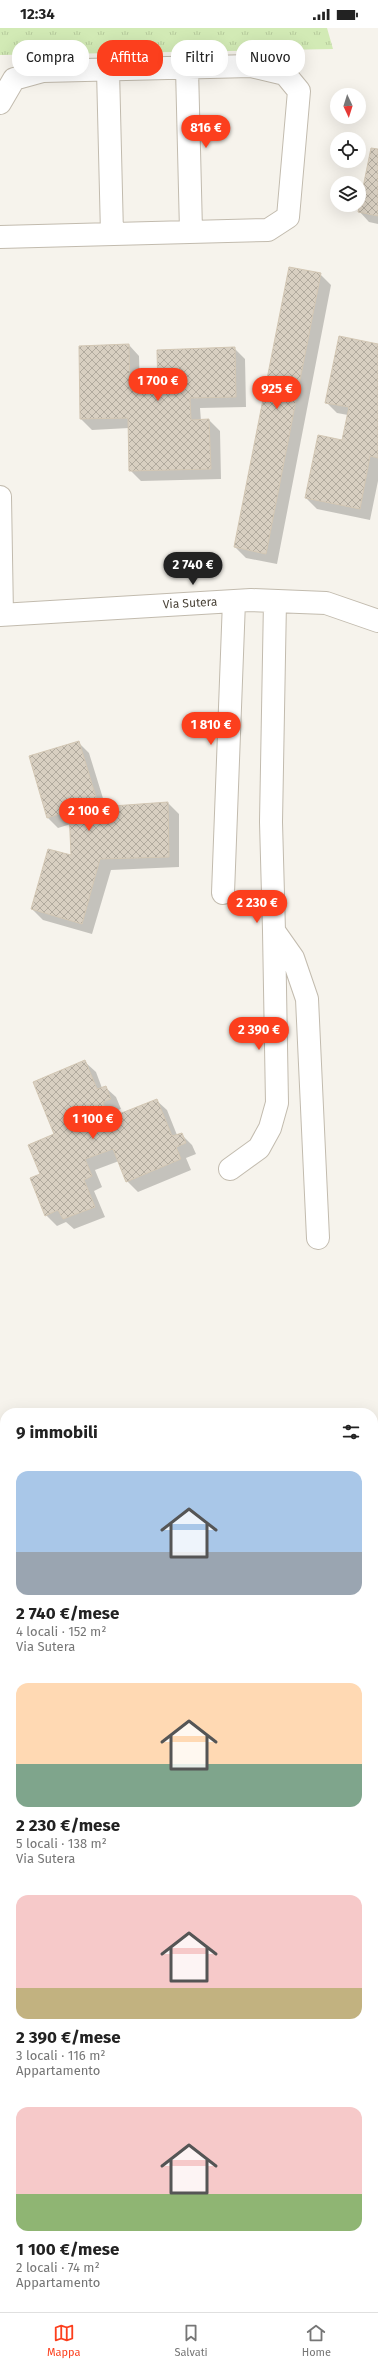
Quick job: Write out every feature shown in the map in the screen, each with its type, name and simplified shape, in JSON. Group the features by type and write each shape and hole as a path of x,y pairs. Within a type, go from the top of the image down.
{"street":[{"path":"0,237 268,230 288,216 299,90 285,74 251,66 228,67"},
{"path":"0,103 14,79 43,71 97,70"},
{"path":"108,76 112,234"},
{"path":"187,76 191,231"},
{"path":"0,497 1,615"},
{"path":"223,894 234,601"},
{"name":"Via Sutera","path":"1,615 234,601 276,601 326,603 378,622"},
{"path":"230,1169 259,1148 270,1128 277,1102 271,822 276,601"},
{"path":"274,931 293,958 307,999 318,1238"}],"green space":[{"path":"0,28 327,28 333,49 305,50 305,40 236,40 236,51 228,51 228,40 171,40 171,52 163,52 163,40 97,40 97,53 89,53 89,40 12,40 12,55 0,55"}],"building":[{"path":"371,148 378,149 378,216 358,212 366,212 365,176"},
{"path":"289,267 321,273 266,554 234,547"},
{"path":"339,336 378,344 378,458 370,456 360,509 305,498 318,435 342,440 349,407 325,403"},
{"path":"129,344 130,390 158,390 157,350 235,347 236,397 190,398 191,420 209,419 211,469 129,471 128,418 80,419 79,346"},
{"path":"79,741 99,807 168,802 169,857 100,859 82,924 31,909 48,849 71,855 69,811 47,818 29,756"},
{"path":"85,1060 97,1089 106,1086 111,1099 103,1102 109,1118 157,1099 172,1136 182,1133 186,1143 176,1147 181,1159 126,1182 113,1149 85,1159 92,1176 84,1180 95,1207 63,1219 58,1210 45,1216 30,1178 40,1174 28,1145 54,1134 33,1082"}]}
